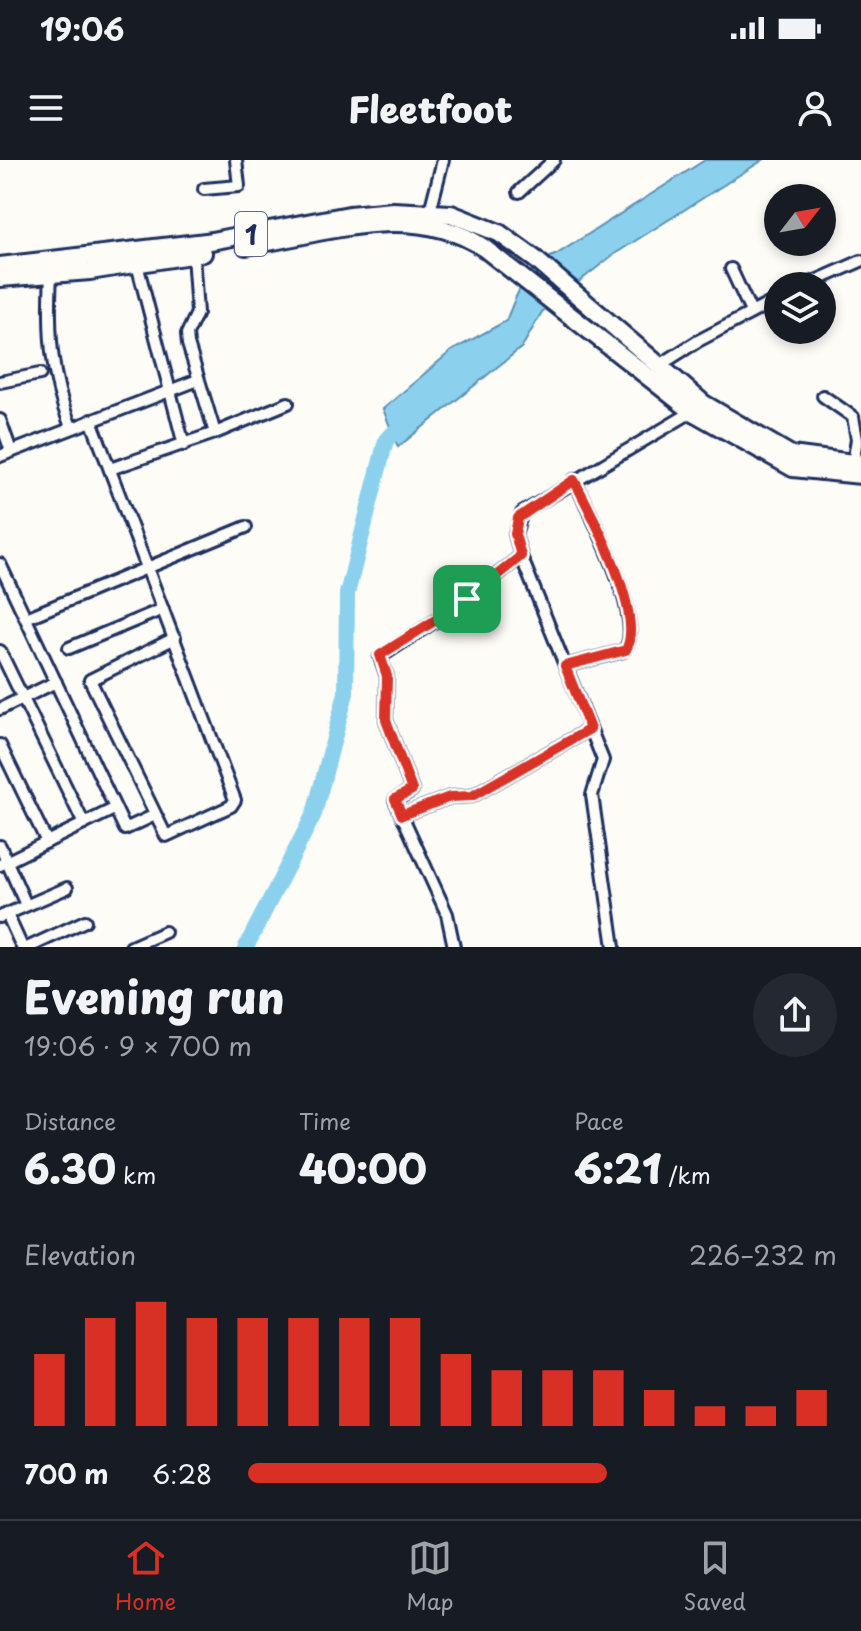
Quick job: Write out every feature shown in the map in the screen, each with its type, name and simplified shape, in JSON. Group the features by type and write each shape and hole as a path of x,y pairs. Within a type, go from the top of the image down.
{"highway":[{"name":"1","path":"0,278 51,274 349,215 430,211 464,218 499,233 535,259 631,341 656,371"},
{"name":"1","path":"0,266 117,260 137,264 168,252 193,254 388,222 447,228 484,248 584,323 656,371 698,408 791,455 858,468"}],"street":[{"path":"204,189 242,184 236,160"},
{"path":"430,211 443,160"},
{"path":"519,192 554,160"},
{"path":"193,254 197,313 187,334 215,433"},
{"path":"836,272 861,261"},
{"path":"137,264 184,445"},
{"path":"731,269 751,312"},
{"path":"51,274 48,334 51,359 71,427"},
{"path":"656,371 764,306"},
{"path":"0,382 40,374"},
{"path":"0,456 198,380"},
{"path":"823,396 853,417 858,468"},
{"path":"110,469 184,445 288,403"},
{"path":"614,947 592,795 603,760 515,534 518,518 574,480 698,408"},
{"path":"0,420 11,451"},
{"path":"91,420 175,638 235,800 231,806 166,836 153,816 90,680 175,638"},
{"path":"565,666 623,651 630,636 622,592 574,480"},
{"path":"26,618 246,527"},
{"path":"454,947 447,914 395,799 412,790 386,720 387,676 380,655 461,604 521,556"},
{"path":"0,564 125,829 153,816"},
{"path":"69,648 163,609"},
{"path":"0,651 84,824"},
{"path":"0,709 56,682"},
{"path":"402,815 450,797 472,796 590,729"},
{"path":"0,745 47,842"},
{"path":"4,863 114,809"},
{"path":"0,846 4,863 26,905"},
{"path":"22,947 4,915 67,888"},
{"path":"29,947 85,921"},
{"path":"131,947 165,932"}],"water":[{"path":"705,160 763,160 613,255 567,291 542,312 522,347 398,447 383,409 451,351 506,321 524,281 546,259"}],"waterway":[{"path":"246,947 314,814 346,693 347,594 386,440 408,420"}],"route":[{"path":"574,480 622,592 630,626 628,648 565,666 590,729 472,796 450,797 402,815 395,799 412,790 386,720 387,676 380,657 467,599 521,556 515,525 522,513 574,480"}]}
